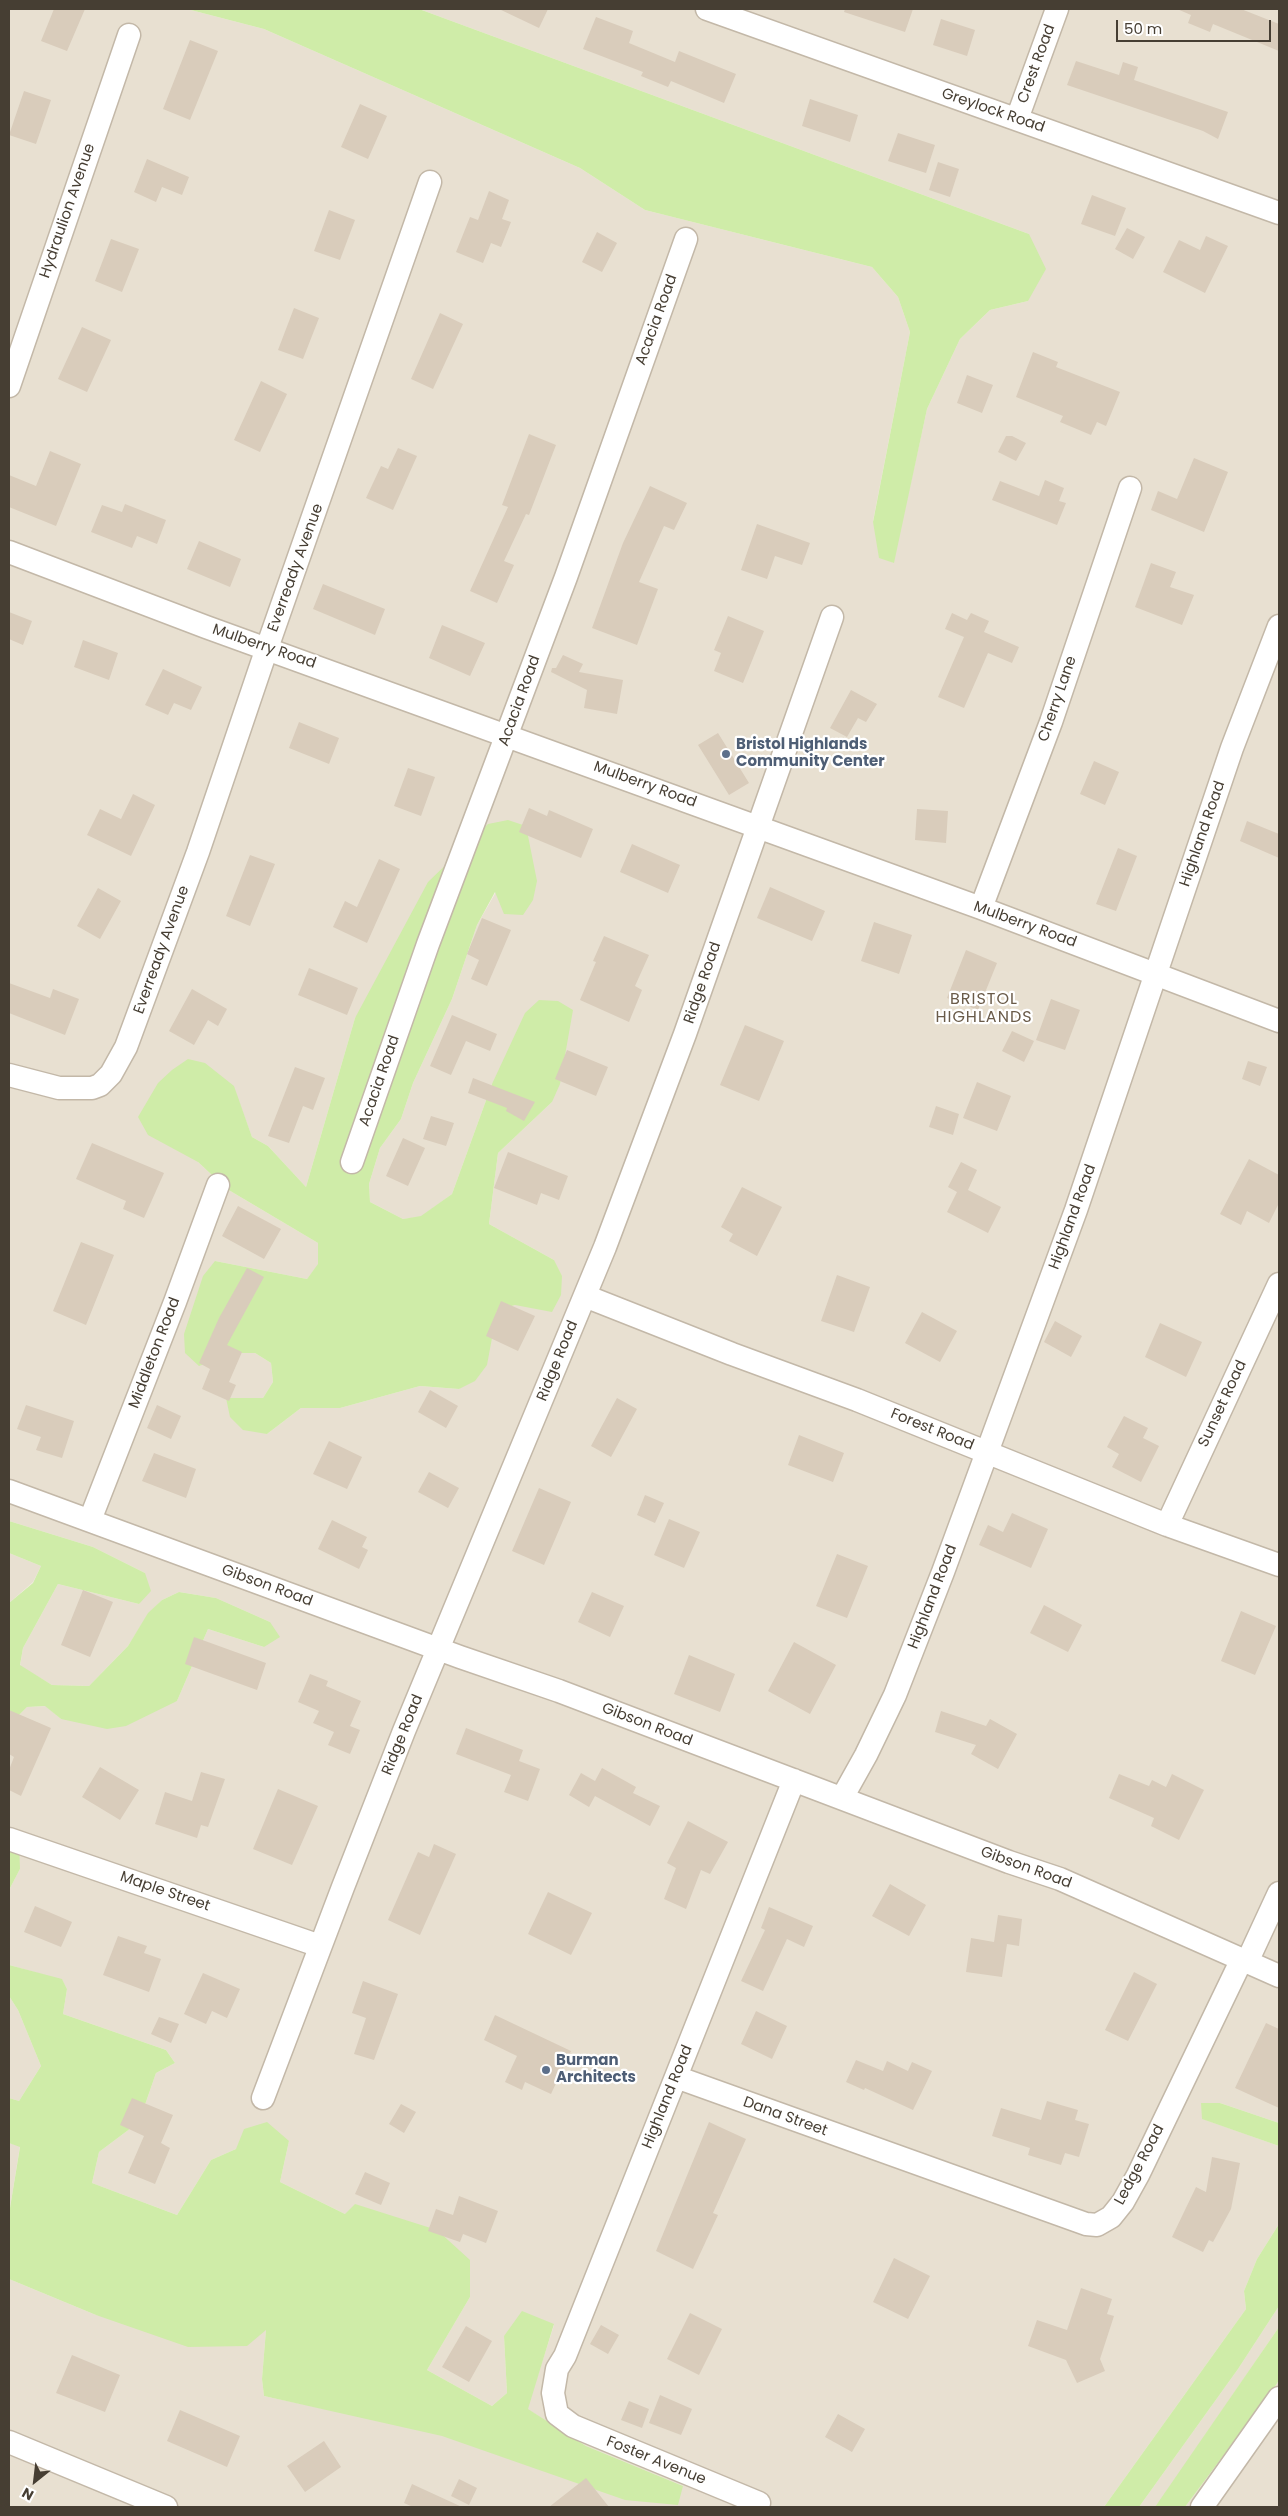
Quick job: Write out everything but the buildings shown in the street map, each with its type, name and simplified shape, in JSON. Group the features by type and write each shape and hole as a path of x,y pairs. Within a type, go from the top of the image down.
{"street":[{"name":"Greylock Road","path":"707,9 1279,213"},
{"name":"Crest Road","path":"1017,119 1057,9"},
{"name":"Hydraulion Avenue","path":"9,386 129,35"},
{"name":"Everready Avenue","path":"9,1075 58,1088 96,1087 111,1074 126,1047 198,852 267,648 430,182"},
{"name":"Acacia Road","path":"352,1162 428,944 508,735 686,239"},
{"name":"Cherry Lane","path":"981,908 1051,722 1130,488"},
{"name":"Mulberry Road","path":"9,552 981,908 1279,1021"},
{"name":"Ridge Road","path":"264,2098 320,1946 397,1749 585,1296 685,1034 832,616"},
{"name":"Highland Road","path":"842,1798 866,1755 895,1695 987,1452 1076,1210 1232,748 1279,626"},
{"name":"Middleton Road","path":"90,1520 176,1302 218,1185"},
{"name":"Sunset Road","path":"1166,1525 1279,1284"},
{"name":"Forest Road","path":"585,1296 987,1452 1166,1525 1279,1565"},
{"name":"Gibson Road","path":"9,1491 439,1648 1008,1862 1060,1879 1279,1976"},
{"name":"Highland Road","path":"557,2414 553,2393 557,2369 565,2356 794,1780"},
{"name":"Maple Street","path":"9,1839 320,1946"},
{"name":"Ledge Road","path":"895,2157 1086,2224 1097,2225 1110,2217 1123,2202 1138,2175 1279,1893"},
{"name":"Dana Street","path":"676,2077 895,2157"},
{"path":"1202,2507 1279,2398"},
{"name":"Foster Avenue","path":"557,2414 573,2426 758,2503"},
{"path":"9,2442 166,2507"}],"shaded area":[{"path":"9,9 187,9 264,29 580,168 645,210 872,267 898,297 910,332 873,521 893,563 927,409 960,339 990,310 1028,301 1029,234 419,9 1279,9 1279,2123 1220,2103 1203,2119 1279,2146 1279,2224 1257,2259 1244,2291 1246,2309 1104,2507 9,2507 9,2279 96,2315 266,2330 262,2379 264,2396 683,2486 586,2446 527,2409 554,2325 504,2336 507,2393 492,2406 427,2370 470,2297 345,2214 280,2182 289,2141 236,2149 211,2160 177,2215 92,2183 99,2152 139,2122 156,2073 175,2063 166,2050 63,2014 67,1989 62,1980 9,1965 9,1890 20,1869 9,1849 9,1725 27,1707 46,1706 61,1719 177,1701 208,1629 264,1647 270,1622 216,1598 179,1592 162,1600 149,1613 128,1646 89,1686 52,1685 20,1666 23,1648 58,1584 139,1604 145,1573 93,1547 9,1521","holes":["526,826 496,892 477,925 452,999 413,1083 401,1119 380,1148 369,1184 370,1202 403,1219 421,1217 452,1194 492,1084 552,1102 498,1153 489,1224 554,1260 515,1305 497,1311 459,1389 420,1386 340,1408 301,1408 267,1434 263,1398 273,1382 271,1363 255,1353 236,1353 215,1261 307,1279 319,1264 318,1243 227,1189 198,1162 233,1086 252,1137 268,1146 306,1187 355,1018"]},
{"path":"9,1553 41,1566 33,1582 9,1603"},
{"path":"9,1996 18,2010 41,2066 19,2101 9,2098"},
{"path":"9,2143 20,2146 9,2214"},
{"path":"1279,2306 1279,2327 1161,2500 1155,2507 1139,2507 1238,2369"},
{"path":"1279,2380 1279,2507 1185,2507 1276,2385"}],"green space":[{"path":"187,9 419,9 1029,234 1046,269 1028,301 990,310 960,339 927,409 894,563 879,558 873,522 910,332 898,297 872,267 645,210 580,168 264,29"},
{"path":"508,820 526,826 537,881 533,900 523,915 504,914 495,892 477,925 452,999 413,1083 401,1119 380,1148 369,1184 370,1202 403,1219 421,1216 452,1194 492,1084 525,1013 539,1000 558,1001 573,1010 560,1084 552,1102 498,1153 489,1224 554,1260 562,1276 561,1295 552,1312 515,1305 497,1311 487,1365 475,1381 459,1389 420,1386 340,1408 301,1408 267,1434 243,1430 230,1417 226,1398 263,1398 273,1382 271,1363 255,1353 236,1353 199,1366 185,1353 184,1334 203,1276 215,1261 307,1279 318,1264 318,1243 227,1189 198,1162 148,1135 138,1117 158,1083 172,1070 188,1059 205,1063 234,1086 252,1137 268,1146 306,1187 355,1018 428,882 488,824"},
{"path":"9,1521 93,1547 145,1573 151,1591 139,1604 58,1584 23,1648 20,1665 52,1685 89,1686 128,1646 148,1613 162,1600 179,1592 216,1598 270,1622 280,1637 264,1647 208,1629 177,1701 126,1726 107,1729 61,1719 45,1706 27,1707 9,1725 9,1603 33,1583 41,1566 9,1553"},
{"path":"19,1841 20,1869 9,1890 9,1849"},
{"path":"9,1965 62,1979 67,1989 63,2014 166,2050 175,2063 156,2073 139,2122 99,2152 92,2183 177,2215 211,2160 236,2149 244,2129 267,2122 289,2141 280,2182 345,2214 355,2204 437,2230 470,2260 470,2297 427,2370 492,2406 507,2393 504,2336 522,2311 554,2324 528,2409 586,2446 683,2486 678,2505 625,2500 442,2436 264,2396 262,2379 266,2330 247,2346 188,2347 96,2315 9,2279 9,2214 20,2147 9,2143 9,2098 19,2101 41,2066 18,2010 9,1996"},
{"path":"1201,2103 1220,2103 1279,2123 1279,2146 1202,2119"},
{"path":"1279,2224 1279,2306 1238,2369 1139,2507 1104,2507 1246,2309 1244,2291 1257,2259"},
{"path":"1279,2327 1279,2380 1276,2385 1185,2507 1155,2507"}],"place":[{"name":"Bristol Highlands Community Center","path":"726,754"},
{"name":"Burman Architects","path":"546,2070"}],"district":[{"name":"BRISTOL HIGHLANDS","path":"984,1009"}]}
